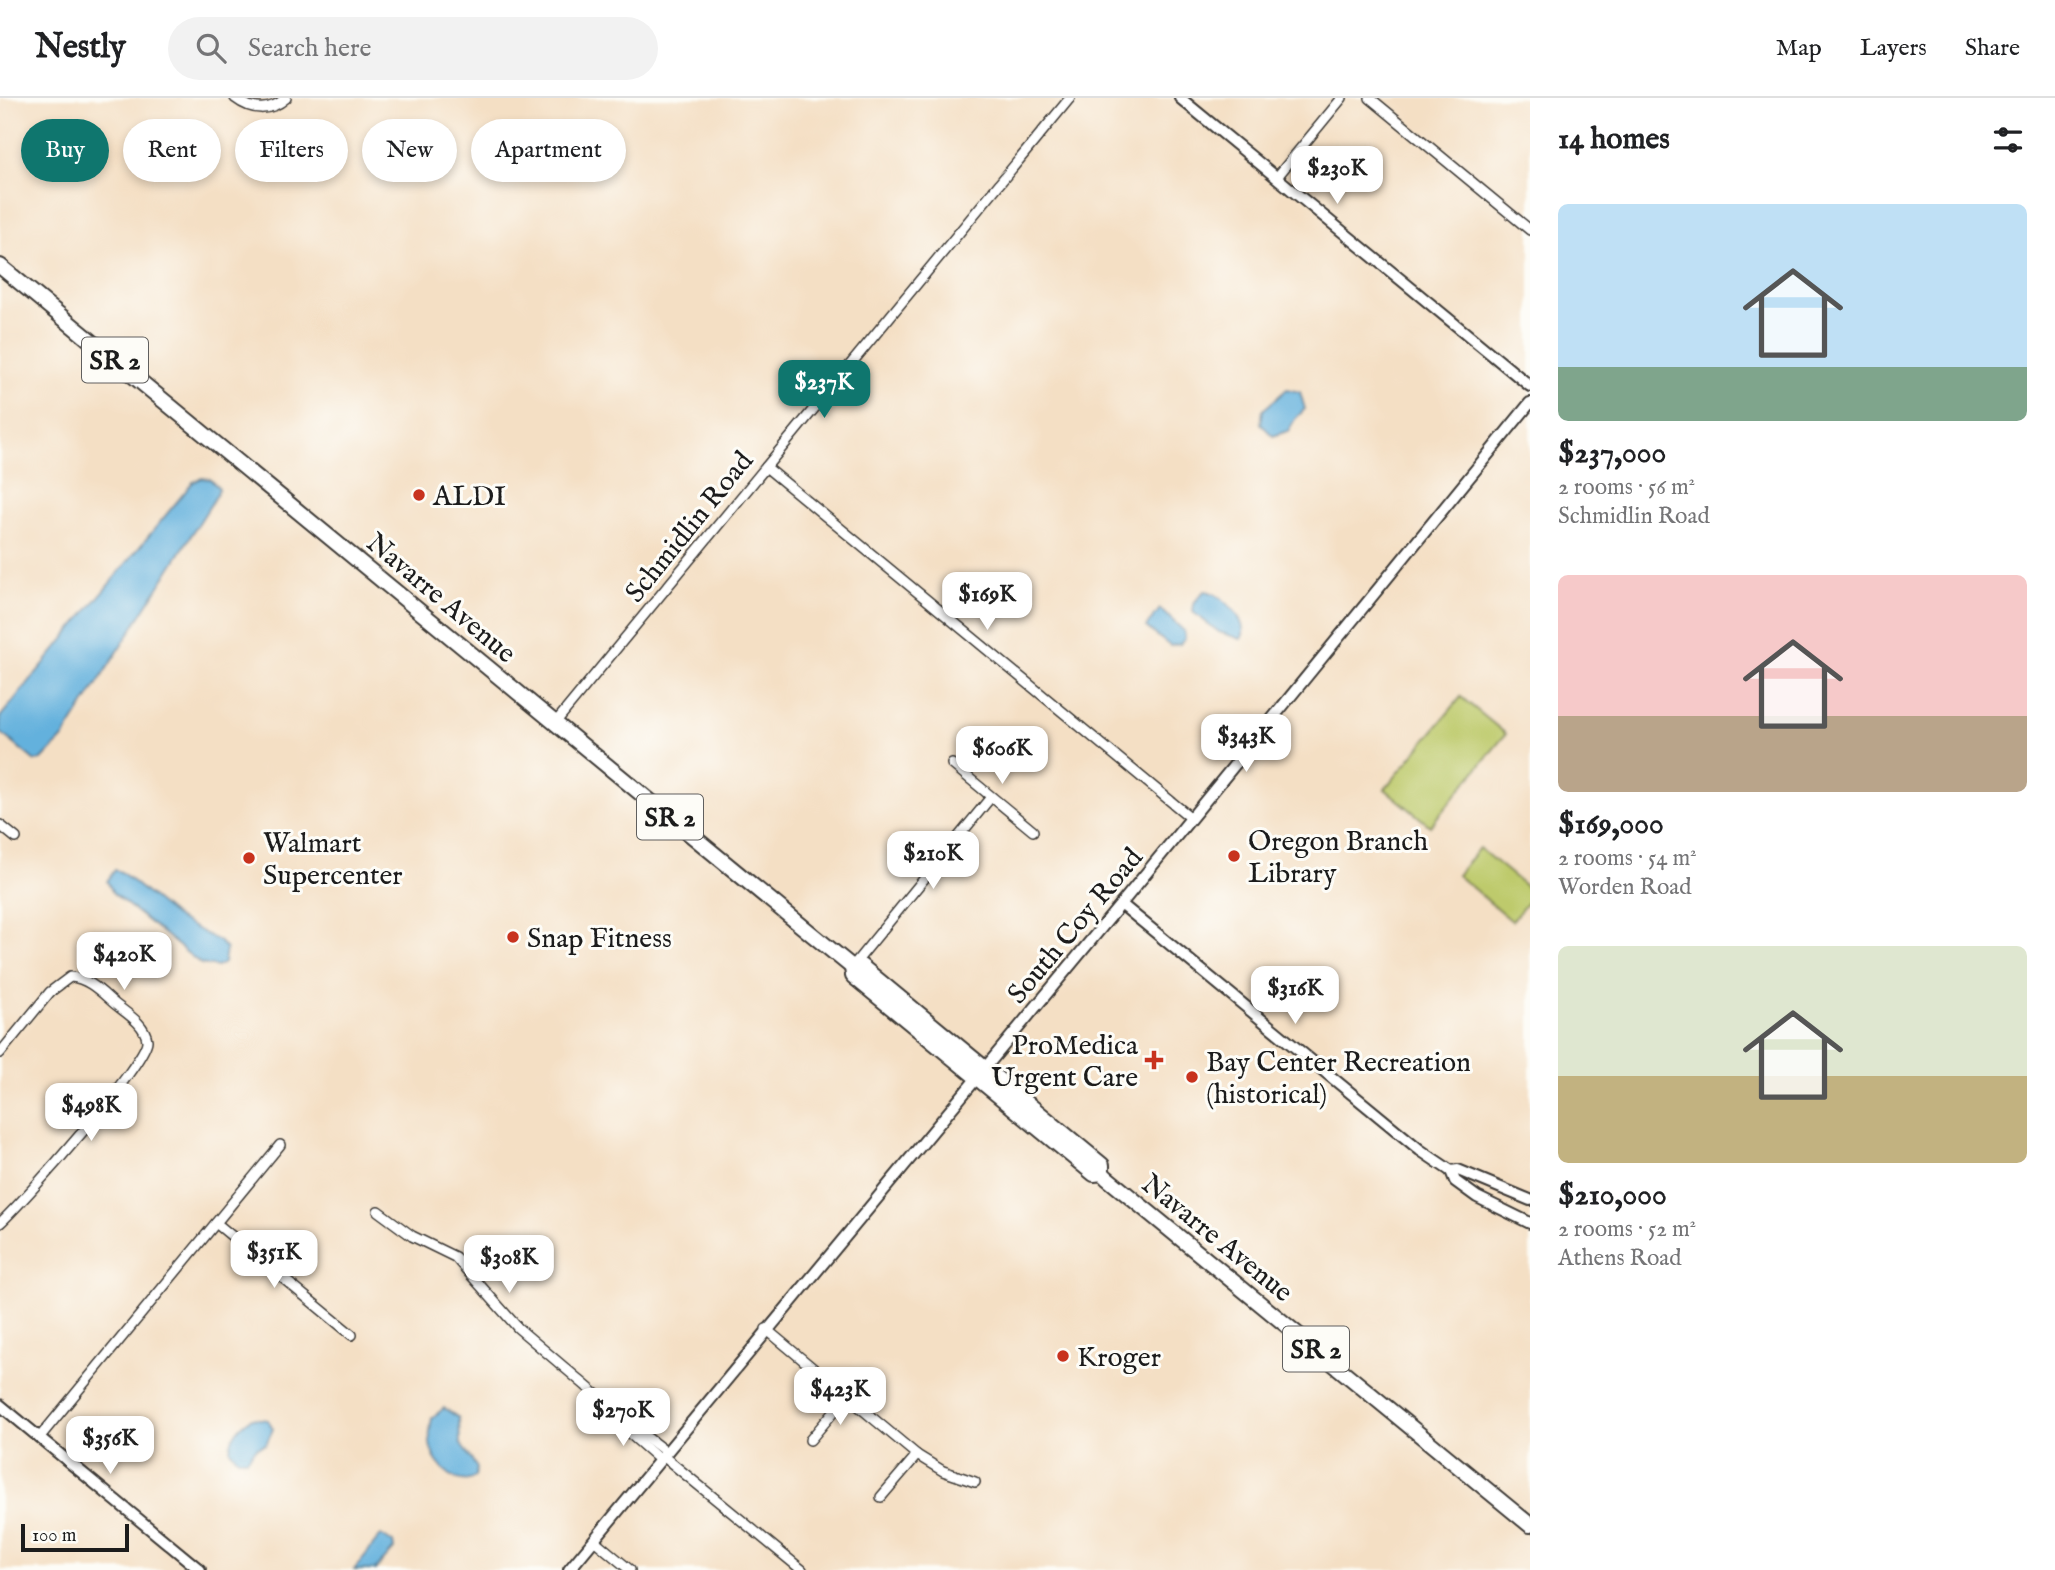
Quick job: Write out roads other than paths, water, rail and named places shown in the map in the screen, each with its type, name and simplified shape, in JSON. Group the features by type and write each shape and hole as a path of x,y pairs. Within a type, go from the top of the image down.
{"highway":[{"name":"Navarre Avenue","path":"0,266 852,967 861,967 894,993 1094,1174 1102,1174 1530,1525"},
{"name":"Navarre Avenue","path":"852,967 853,976 981,1073"},
{"path":"862,983 867,979 894,993"}],"street":[{"path":"235,98 249,107 260,109 274,106 286,98"},
{"name":"Schmidlin Road","path":"555,723 1070,98"},
{"path":"1180,98 1530,386"},
{"path":"1276,177 1342,98"},
{"path":"1370,98 1530,230"},
{"name":"South Coy Road","path":"569,1570 766,1329 1121,904 1530,403"},
{"path":"765,467 1191,818"},
{"path":"952,764 1033,831"},
{"path":"852,967 991,797"},
{"path":"0,825 16,838"},
{"path":"1121,904 1420,1150 1451,1171 1455,1181 1477,1197 1529,1218"},
{"path":"0,1053 50,992 70,978 89,983 133,1019 143,1030 147,1043 140,1059 113,1093 27,1197 0,1223"},
{"path":"39,1438 280,1145"},
{"path":"1451,1171 1458,1170 1530,1200"},
{"path":"378,1211 412,1236 454,1257 518,1328 613,1412 628,1432 663,1456 802,1570"},
{"path":"216,1223 352,1335"},
{"path":"766,1329 917,1455 943,1471 975,1482"},
{"path":"810,1440 846,1396"},
{"path":"0,1405 200,1570"},
{"path":"881,1497 917,1455"},
{"path":"594,1540 630,1570"}],"water":[{"path":"1287,389 1300,392 1305,409 1288,431 1273,436 1261,424 1263,410"},
{"path":"202,478 210,479 219,488 216,496 63,738 42,760 35,761 0,732 0,717 193,482"},
{"path":"1204,591 1218,596 1233,609 1242,625 1241,639 1219,632 1193,612 1194,603"},
{"path":"1160,609 1184,631 1185,639 1180,644 1170,646 1146,627"},
{"path":"115,870 177,918 220,942 226,949 224,963 217,967 201,964 113,893 107,881"},
{"path":"444,1408 459,1418 460,1443 477,1468 475,1477 469,1480 449,1474 432,1452 432,1418"},
{"path":"252,1418 268,1420 273,1429 266,1444 257,1447 247,1459 238,1459 230,1450 232,1440 240,1428"},
{"path":"381,1535 393,1543 394,1549 375,1570 354,1570"}],"place":[{"name":"ALDI","path":"419,495"},
{"name":"Oregon Branch Library","path":"1234,856"},
{"name":"Walmart Supercenter","path":"249,858"},
{"name":"Snap Fitness","path":"513,937"},
{"name":"ProMedica Urgent Care","path":"1154,1060"},
{"name":"Bay Center Recreation (historical)","path":"1192,1077"},
{"name":"Kroger","path":"1063,1356"}]}
